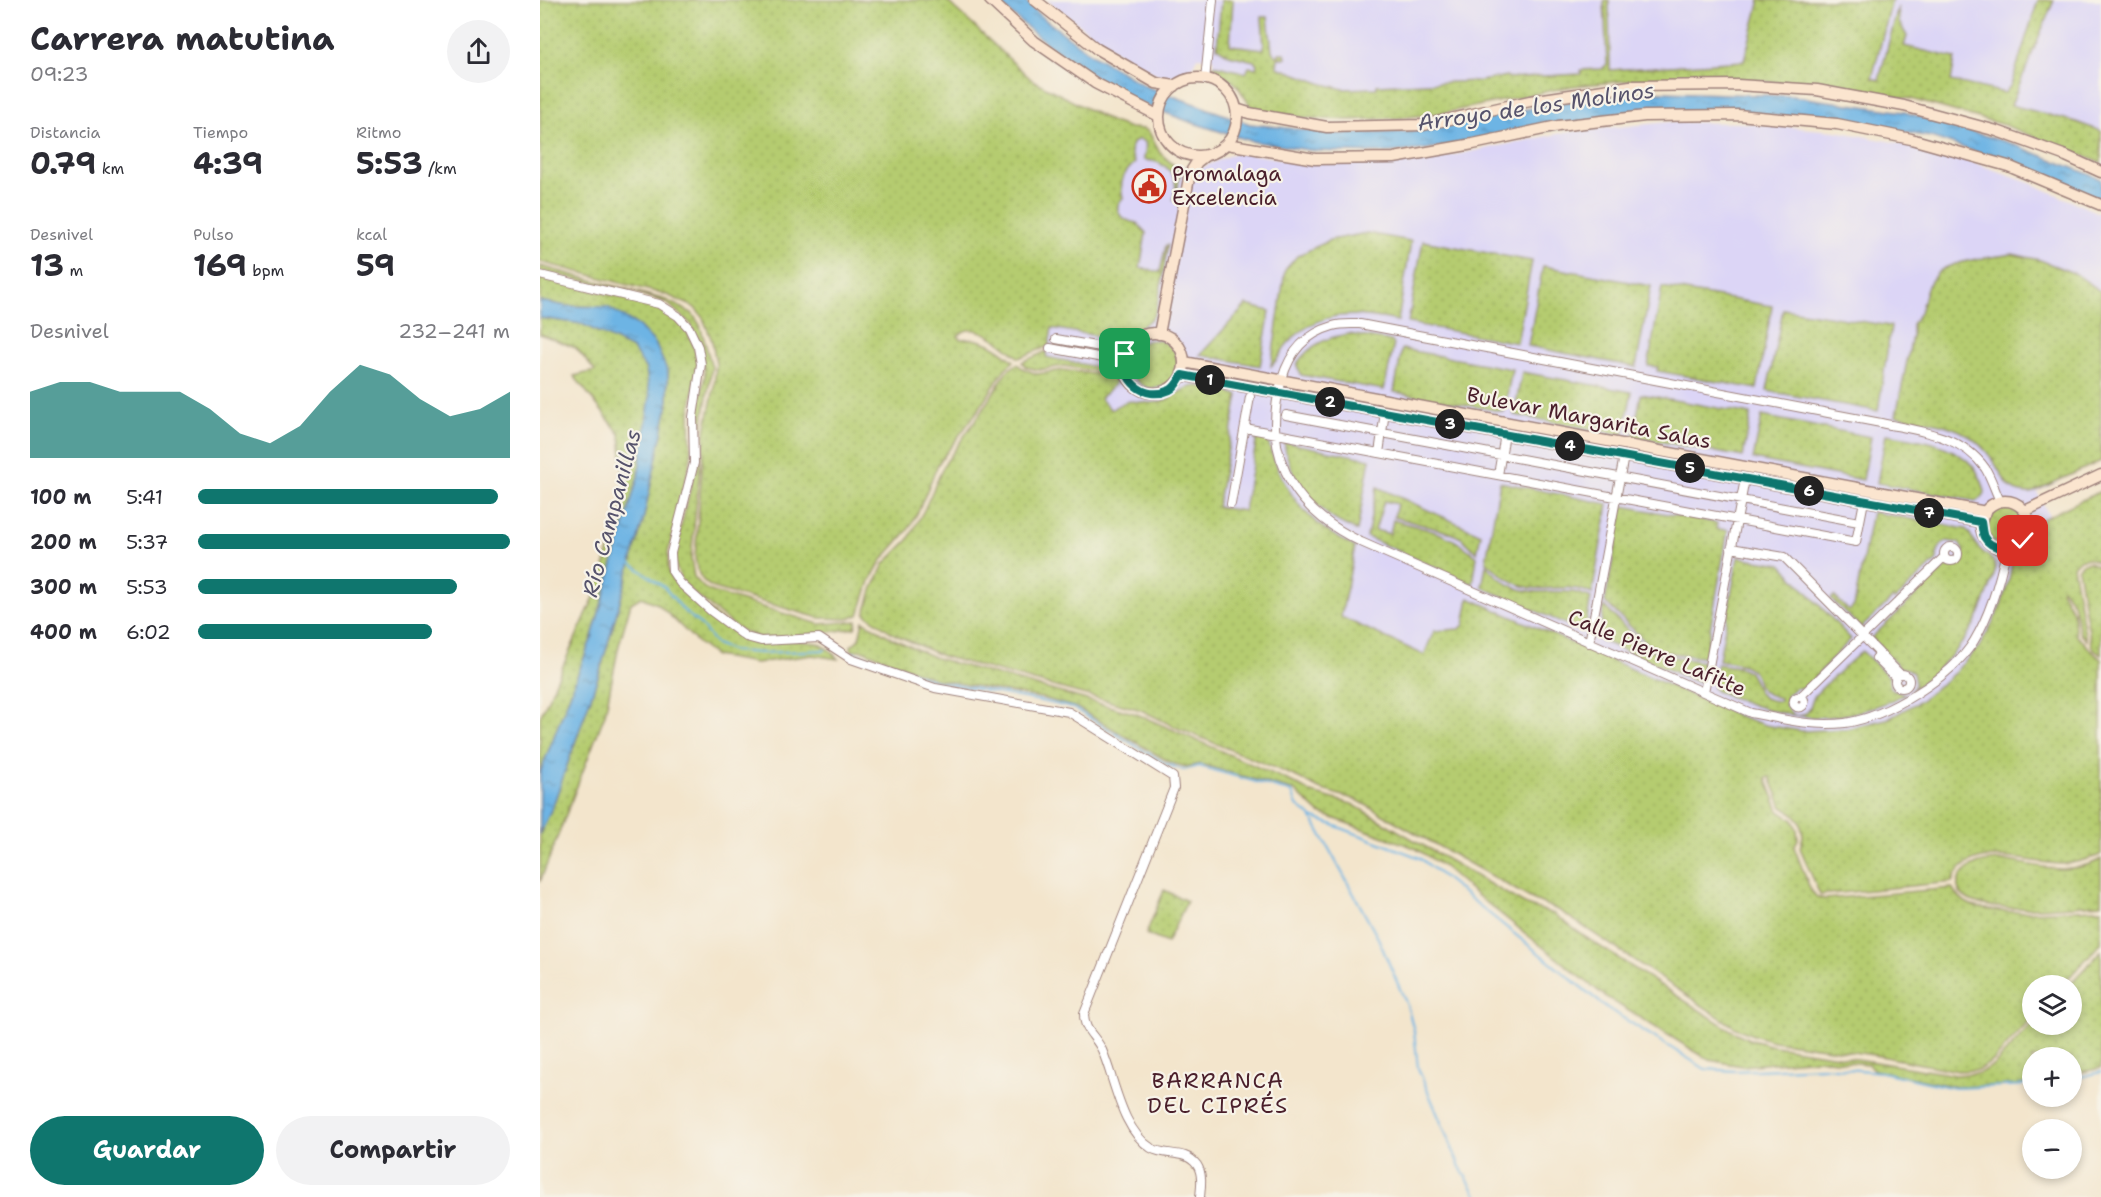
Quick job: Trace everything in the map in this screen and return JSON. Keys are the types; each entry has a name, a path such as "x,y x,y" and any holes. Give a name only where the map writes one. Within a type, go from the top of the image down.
{"street":[{"path":"990,0 1034,41 1095,83 1159,116"},
{"path":"1035,0 1096,49 1156,84 1174,86 1185,81 1205,80 1216,82 1228,93 1236,109 1237,120 1234,132 1227,144 1218,151 1206,155 1193,156 1179,152"},
{"path":"1205,80 1213,0"},
{"path":"1236,109 1327,127 1424,125 1530,100 1630,86 1737,85 1817,90 1904,106 1997,131 2066,156 2101,172"},
{"path":"1174,86 1161,105 1159,116 1165,138 1186,158 1190,173"},
{"path":"1227,144 1316,159 1394,158 1558,126 1645,116 1738,116 1837,124 1911,139 2008,166 2101,205"},
{"path":"1159,334 1190,173 1197,162 1206,155"},
{"path":"540,275 659,304 678,316 689,328 698,347 701,364 693,417 694,463 671,553 672,571 680,583 711,611 746,637 760,641 819,638 851,659 935,688 1070,712 1173,777 1174,788 1083,1014 1084,1025 1101,1048 1126,1119 1149,1147 1160,1153 1178,1153 1191,1158 1198,1167 1201,1178 1200,1197"},
{"name":"Calle Pierre Lafitte","path":"2000,501 1986,469 1974,455 1950,438 1360,324 1335,325 1315,334 1300,345 1286,364 1277,392 1274,413 1274,433 1279,454 1292,483 1317,516 1334,528 1361,542 1750,713 1804,723 1846,723 1889,709 1920,692 1946,672 1973,643 1991,606 2007,547"},
{"path":"1144,334 1159,334 1168,336 1178,344 1184,363 1182,375 1170,390 1150,394 1133,385 1128,379 1123,363 1125,354 1136,339 1144,334"},
{"path":"1056,339 1112,349 1130,347"},
{"path":"1050,348 1119,361 1125,370"},
{"name":"Bulevar Margarita Salas","path":"1184,363 1986,512"},
{"name":"Bulevar Margarita Salas","path":"1182,375 1981,522"},
{"path":"1231,504 1250,397"},
{"path":"1379,453 1384,412"},
{"path":"1286,415 1859,522"},
{"path":"1245,428 1856,542 1864,501"},
{"path":"1498,475 1505,434"},
{"path":"1589,643 1624,456"},
{"path":"2025,511 2101,475"},
{"path":"1704,692 1745,479"},
{"path":"2000,501 2016,503 2025,511 2029,526 2027,533 2017,545 2002,549 1993,546 1984,537 1981,522 1990,505 2000,501"},
{"path":"1731,550 1784,557 1898,676"},
{"path":"1802,698 1945,559"}],"shaded area":[{"path":"1047,0 2101,0 2101,144 1781,65 1346,100 1249,67 1246,73 1214,65 1214,59 1197,57 1192,70 1173,77 1159,76 1110,48"},
{"path":"1669,122 1741,123 1835,131 1903,144 1951,155 2021,179 2101,214 2101,461 2037,492 2057,531 2061,589 2009,580 2000,609 1979,647 1950,678 1920,701 1890,718 1846,729 1802,731 1765,725 1739,716 1470,598 1464,625 1459,629 1434,631 1425,655 1341,617 1355,547 1333,537 1298,506 1284,485 1267,439 1257,437 1244,512 1217,507 1238,395 1198,386 1189,387 1172,398 1162,401 1111,410 1100,398 1113,386 1110,370 1046,357 1052,328 1097,294 1132,128 1149,132 1160,153 1175,165 1199,169 1237,152 1287,160 1340,164 1398,162 1444,157 1567,132"}],"green space":[{"path":"540,0 946,0 1032,80 1112,122 1149,132 1160,153 1178,169 1180,174 1176,200 1173,199 1175,184 1170,171 1159,163 1144,160 1145,142 1139,139 1131,146 1135,163 1125,174 1122,183 1123,198 1119,203 1118,211 1123,218 1137,223 1146,233 1140,268 1160,272 1166,245 1168,245 1156,309 1152,318 1147,322 1130,333 1114,339 1052,328 1049,346 1019,358 998,341 981,332 965,331 958,336 960,339 983,341 1002,351 1014,361 1005,369 979,409 938,464 908,530 882,560 870,581 859,615 847,619 819,618 714,588 700,576 695,558 705,431 714,388 716,364 712,341 703,318 694,307 667,295 540,262"},
{"path":"1221,0 1233,0 1230,45 1264,49 1262,17 1268,17 1272,51 1279,56 1279,53 1285,53 1286,58 1278,58 1277,67 1343,89 1377,88 1377,85 1481,81 1507,76 1508,78 1581,74 1581,70 1602,69 1607,64 1604,0 1609,0 1610,70 1744,61 1760,0 1892,0 1872,78 1879,80 1898,7 1899,22 1907,36 1904,46 1955,58 1951,81 2005,93 2011,85 2038,0 2054,0 2011,105 2101,131 2101,163 2004,125 1911,99 1832,86 1710,77 1635,80 1573,86 1443,113 1399,118 1346,120 1306,118 1262,111 1251,107 1237,85 1216,70 1214,65 1246,73 1249,67 1256,68 1257,64 1254,61 1229,55 1217,47"},
{"path":"1367,233 1411,241 1398,321 1353,315 1326,319 1300,332 1288,343 1271,366 1285,270 1297,256 1330,240"},
{"path":"1423,241 1532,261 1517,343 1408,323"},
{"path":"2012,254 2040,260 2076,274 2101,292 2101,461 2031,493 2023,493 2009,486 1987,452 1964,433 1939,424 1896,416 1912,336 1912,324 1921,310 1928,286 1941,270 1951,266"},
{"path":"540,266 666,300 692,313 700,325 712,367 700,438 700,468 691,558 694,577 704,588 713,592 819,624 857,621 855,628 789,637 755,636 729,622 688,588 677,571 674,555 696,466 696,420 705,375 700,345 691,324 667,303 636,293 540,271"},
{"path":"1543,266 1651,286 1636,367 1528,346"},
{"path":"540,278 657,306 671,314 685,327 698,362 690,413 691,458 668,553 668,568 672,579 739,635 817,643 830,650 838,659 812,655 756,663 715,656 698,643 658,604 641,597 631,603 619,645 605,714 540,882 540,835 554,803 600,671 643,521 668,404 668,372 608,307 566,306 540,301"},
{"path":"1662,287 1772,306 1757,389 1657,371 1658,367 1648,366"},
{"path":"1246,305 1270,311 1260,366 1200,355"},
{"path":"1783,309 1891,326 1878,411 1767,391"},
{"path":"540,318 582,324 633,349 646,369 650,397 638,477 592,637 540,773 540,717 595,595 626,497 620,434 574,376 595,371 576,348 540,334"},
{"path":"1349,334 1391,341 1394,344 1384,390 1301,375 1297,366 1298,362 1308,350 1327,339"},
{"path":"1149,340 1159,340 1174,350 1178,364 1177,373 1168,384 1159,388 1149,388 1134,378 1130,369 1130,359 1140,344"},
{"path":"1402,349 1512,369 1504,412 1394,392"},
{"path":"1047,351 1046,357 1102,368 1094,371 1064,366 1039,370 1026,367 1022,362"},
{"path":"1017,364 1037,374 1063,370 1094,374 1110,370 1116,380 1100,398 1111,410 1126,402 1163,401 1192,386 1207,387 1238,395 1217,507 1244,511 1257,437 1267,439 1280,474 1298,504 1322,527 1355,547 1341,617 1424,655 1434,631 1459,629 1464,625 1469,598 1739,716 1765,725 1802,731 1846,729 1890,718 1920,701 1949,678 1979,647 2000,609 2012,563 2032,547 2037,539 2042,519 2101,491 2101,563 2086,558 2079,560 2073,566 2086,640 2080,634 2073,603 2062,588 2061,590 2073,612 2076,636 2101,659 2101,854 2062,864 2001,857 1985,858 1971,861 1960,869 1952,882 1820,895 1800,848 1803,836 1800,822 1782,807 1770,777 1766,778 1779,811 1793,820 1798,839 1794,847 1811,891 1817,897 1825,899 1952,888 1969,904 1996,911 2101,909 2101,943 2071,975 2022,975 2022,1029 1993,1061 1978,1070 1958,1071 1874,1055 1773,1041 1736,1028 1560,911 1532,899 1357,800 1319,789 1299,778 1175,727 1141,710 942,656 894,634 865,614 872,590 884,564 908,540 944,465 1007,371"},
{"path":"1522,372 1632,392 1623,435 1514,415"},
{"path":"1641,394 1751,414 1743,457 1633,437"},
{"path":"1762,416 1871,437 1863,480 1753,459"},
{"path":"1886,434 1930,442 1958,454 1969,462 1978,474 1985,491 1984,495 1975,501 1877,483"},
{"path":"1284,442 1370,459 1357,531 1331,517 1305,491 1289,463"},
{"path":"1500,482 1608,504 1592,594 1576,589 1524,587 1507,578 1486,561"},
{"path":"1377,487 1481,534 1477,553 1463,539 1451,533 1394,517 1397,504 1384,501 1375,530 1390,534 1393,520 1448,537 1477,557 1473,584 1367,537"},
{"path":"2005,505 2019,511 2025,525 2019,539 2005,545 1991,539 1985,525 1991,511"},
{"path":"1623,506 1717,523 1716,529 1728,530 1705,658 1658,651 1652,648 1605,602"},
{"path":"1872,512 1966,529 1976,545 1991,558 1996,567 1980,613 1965,639 1936,671 1911,691 1915,685 1913,673 1899,667 1871,638 1946,567 1958,564 1964,552 1959,543 1947,541 1944,543 1939,549 1937,560 1895,600 1893,598 1861,628 1831,599 1834,596 1849,611 1854,606"},
{"path":"1738,557 1781,564 1851,639 1805,688 1796,688 1787,695 1785,705 1795,715 1765,709 1713,688 1717,664 1739,667 1748,671 1761,695 1780,701 1780,698 1763,692 1755,675 1747,667 1719,660"},
{"path":"2089,562 2101,567 2101,655 2093,649 2091,644 2078,569 2083,563"},
{"path":"1486,565 1496,575 1516,588 1535,592 1573,592 1591,598 1585,629 1581,631 1482,587"},
{"path":"1604,606 1646,648 1659,654 1704,662 1699,681 1600,640"},
{"path":"863,621 892,638 936,658 1137,714 1312,793 1352,804 1526,905 1554,914 1585,937 1732,1031 1769,1045 1956,1075 1979,1073 1994,1065 2022,1035 2082,1035 2082,975 2078,975 2101,951 2101,1068 2082,1072 2082,1047 2022,1047 2022,1084 1957,1087 1874,1070 1868,1064 1817,1059 1742,1066 1709,1060 1606,997 1443,866 1415,848 1319,813 1295,791 1200,764 1186,767 1171,763 1077,708 1046,699 935,679 862,650 852,651 851,646 859,639"},
{"path":"1862,651 1889,677 1890,687 1893,690 1905,694 1855,713 1832,717 1799,716 1807,712 1816,694"},
{"path":"2101,859 2101,904 2046,908 2000,907 1980,904 1966,898 1958,888 1959,879 1964,872 1986,861 2062,869 2087,865"},
{"path":"1164,890 1187,901 1167,943 1146,934"}],"water":[{"path":"995,0 1024,0 1047,21 1091,54 1145,86 1250,124 1342,134 1405,132 1564,102 1660,92 1792,96 1904,112 2010,143 2101,179 2101,200 2037,172 1931,137 1823,118 1670,111 1420,150 1379,153 1315,151 1251,141 1134,101 1060,55"},
{"path":"540,301 566,306 608,307 639,326 655,343 668,372 668,405 643,521 600,671 554,803 540,835 540,773 592,637 638,477 650,397 646,369 633,349 582,324 540,318"}],"waterway":[{"path":"629,562 664,587 716,644 734,651 761,653 825,650"},
{"path":"853,653 934,681 1073,708 1166,764 1184,770 1199,766 1292,792 1297,806 1312,817 1420,858 1607,1008 1705,1069 1735,1071 1824,1067 1882,1072 1954,1088 2022,1085"},
{"path":"1312,818 1378,938 1407,1005 1414,1031 1418,1068 1460,1167 1478,1197"},
{"path":"2082,1077 2101,1072"}],"place":[{"name":"Promalaga Excelencia","path":"1149,186"}],"district":[{"name":"BARRANCA DEL CIPRÉS","path":"1218,1092"}],"route":[{"path":"1125,354 1123,363 1128,379 1139,390 1150,394 1170,390 1182,375 1981,522 1984,537 1993,546 2002,549 2023,541"}],"water label":[{"name":"Arroyo de los Molinos","path":"1536,106"},
{"name":"Río Campanillas","path":"611,513"}]}
